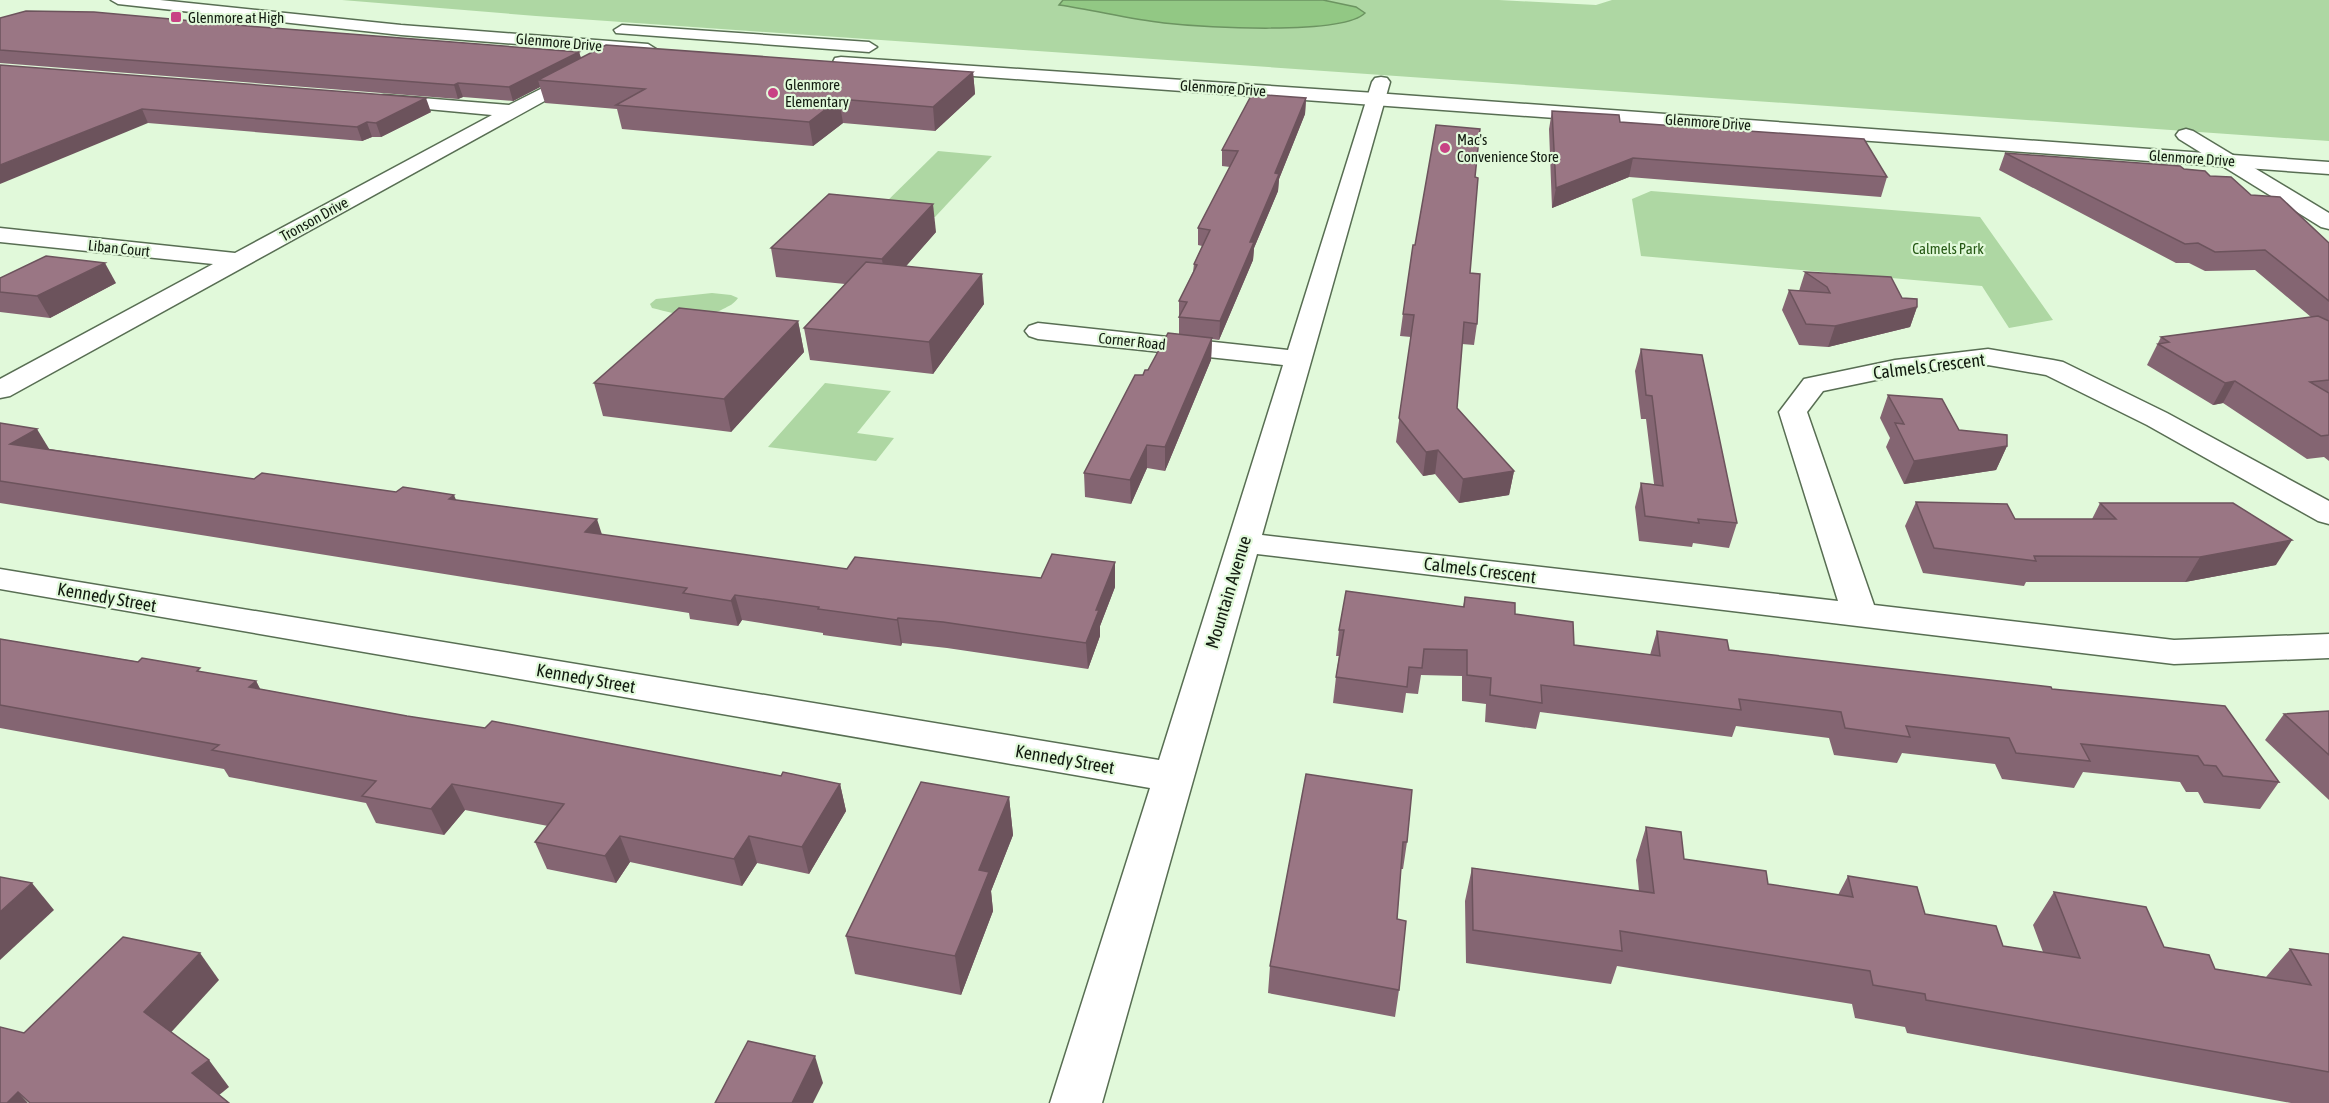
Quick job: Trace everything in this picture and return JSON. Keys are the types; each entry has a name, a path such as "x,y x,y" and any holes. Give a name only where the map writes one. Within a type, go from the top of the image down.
{"street":[{"name":"Glenmore Drive","path":"118,0 401,30 664,50"},
{"path":"263,0 402,14"},
{"name":"Glenmore Drive","path":"608,29 882,48"},
{"name":"Tronson Drive","path":"0,390 628,48"},
{"name":"Glenmore Drive","path":"819,61 1375,87 2329,168"},
{"name":"Glenmore Drive","path":"1375,87 1476,87"},
{"path":"1375,87 1458,96 1643,100"},
{"name":"Mountain Avenue","path":"1076,1103 1297,359 1375,87"},
{"path":"371,99 514,111"},
{"name":"Glenmore Drive","path":"2162,133 2222,137"},
{"path":"2186,135 2329,222"},
{"path":"2226,160 2237,154 2261,152 2329,154"},
{"name":"Liban Court","path":"0,235 238,261"},
{"name":"Corner Road","path":"1038,331 1297,359"},
{"name":"Calmels Crescent","path":"1860,616 1793,412 1814,385 1895,368 1988,357 2054,368 2157,419 2329,514"},
{"name":"Calmels Crescent","path":"1242,542 2174,652 2329,646"},
{"name":"Kennedy Street","path":"0,579 1173,777"}],"green space":[{"path":"342,0 1499,0 1596,5 1612,0 2329,0 2329,141 536,16"},
{"path":"938,151 992,156 935,217 876,212"},
{"name":"Calmels Park","path":"1651,191 1980,217 2053,320 2009,328 1982,286 1641,256 1632,199"},
{"path":"712,293 738,298 731,305 715,313 697,316 652,308 650,304 656,299"},
{"path":"825,383 891,391 857,433 894,438 876,461 768,447"}],"shaded area":[{"path":"1063,0 1323,0 1356,7 1365,13 1351,20 1329,25 1237,28 1182,25 1138,19 1059,5"}],"building":[{"path":"26,11 94,12 579,52 509,87 458,83 454,85 0,50 0,18"},
{"path":"606,45 973,72 933,107 839,99 809,122 616,105 645,89 538,80"},
{"path":"0,65 426,98 376,123 367,122 357,127 142,109 0,165"},
{"path":"1252,94 1306,98 1275,173 1279,174 1250,242 1254,242 1220,321 1179,317 1187,302 1179,301 1197,265 1194,264 1210,230 1198,228 1238,151 1222,150"},
{"path":"1552,111 1619,115 1620,122 1864,139 1887,177 1633,158 1556,188"},
{"path":"1436,125 1480,129 1470,273 1480,274 1477,324 1464,322 1457,408 1514,471 1463,479 1438,450 1426,452 1399,418 1414,315 1403,314 1413,245 1415,245"},
{"path":"2005,153 2180,166 2184,169 2205,171 2210,176 2231,177 2251,195 2280,197 2329,243 2329,301 2265,250 2215,252 2198,243 2185,244"},
{"path":"829,194 933,204 882,259 771,248"},
{"path":"46,256 105,263 37,296 0,292 0,278"},
{"path":"866,262 982,274 929,342 804,328"},
{"path":"1805,272 1891,277 1902,298 1917,299 1917,307 1835,326 1806,324 1789,290 1830,293 1827,287"},
{"path":"679,308 798,321 724,399 594,383"},
{"path":"2318,316 2329,321 2329,380 2310,382 2329,393 2329,435 2321,436 2235,381 2225,383 2158,344 2169,342 2161,337"},
{"path":"1168,333 1212,338 1165,447 1147,445 1130,480 1084,473 1135,375 1143,375 1145,370 1148,370"},
{"path":"1641,349 1702,355 1737,523 1698,519 1699,523 1645,516 1641,483 1663,486 1652,396 1646,395"},
{"path":"1888,395 1942,399 1959,430 2007,435 2007,446 1914,461 1895,423 1904,424"},
{"path":"0,423 37,429 10,444 254,479 262,473 396,492 403,487 454,495 449,499 597,519 585,532 847,569 855,557 1041,578 1052,554 1115,562 1086,643 943,622 898,618 897,620 735,595 731,601 683,593 687,588 0,481"},
{"path":"1916,502 2007,504 2015,519 2116,519 2100,503 2233,503 2292,540 2200,557 2034,556 2036,561 1934,548"},
{"path":"1346,591 1464,607 1465,597 1515,603 1515,614 1573,622 1574,645 1660,656 1657,631 1727,640 1729,650 2051,687 2052,689 2225,706 2279,782 2223,776 2216,766 2204,765 2198,756 2081,744 2090,761 2016,753 2009,738 1906,726 1910,737 1845,728 1841,712 1739,699 1741,710 1541,685 1542,703 1490,695 1491,678 1467,675 1467,650 1424,649 1422,668 1409,667 1407,687 1336,677 1344,630 1339,630"},
{"path":"0,639 138,662 142,658 200,668 197,671 256,681 249,687 407,716 485,728 492,721 781,776 783,772 840,784 802,847 749,836 734,859 620,836 605,856 535,842 564,804 452,784 431,809 362,796 376,781 212,750 219,745 0,705"},
{"path":"2329,711 2329,755 2284,714"},
{"path":"1306,774 1412,790 1407,842 1403,842 1397,919 1406,921 1399,990 1270,966"},
{"path":"921,782 1009,797 979,870 989,872 955,956 846,936"},
{"path":"1646,827 1681,832 1684,859 1766,871 1768,884 1853,897 1848,876 1917,887 1925,914 1996,926 2003,946 2080,958 2054,892 2146,907 2164,947 2209,955 2215,969 2311,985 2290,949 2329,954 2329,1072 1926,1000 1925,994 1873,985 1870,971 1620,931 1622,951 1473,930 1472,868 1654,893"},
{"path":"0,877 32,883 0,912"},
{"path":"123,937 200,953 144,1012 209,1060 192,1073 229,1103 30,1103 18,1092 7,1103 0,1103 0,1027 24,1033"},
{"path":"748,1041 815,1056 792,1103 715,1103"}],"place":[{"name":"Glenmore at High","path":"176,17"},
{"name":"Glenmore Elementary","path":"773,93"},
{"name":"Mac's Convenience Store","path":"1445,148"}]}
